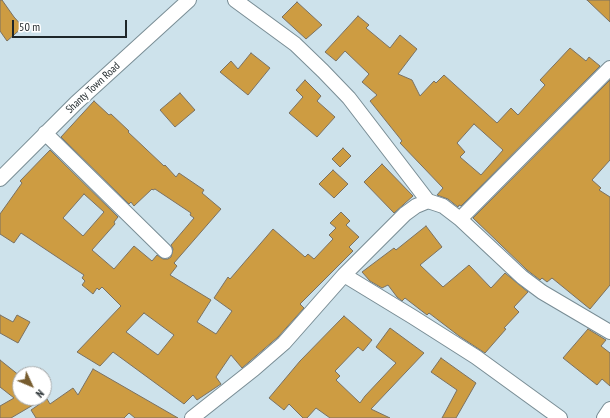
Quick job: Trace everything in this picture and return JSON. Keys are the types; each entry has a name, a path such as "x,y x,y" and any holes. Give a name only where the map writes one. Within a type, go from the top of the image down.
{"street":[{"name":"Shanty Town Road","path":"0,179 76,103 189,0"},
{"path":"235,0 295,44 328,76 349,98 428,201 443,206 460,219 530,283 542,292 610,332"},
{"path":"460,219 610,68"},
{"path":"45,133 165,252"},
{"path":"192,418 284,343 344,275 405,214 416,206 428,201"},
{"path":"344,275 476,357 560,418"},
{"path":"604,418 610,409"}],"building":[{"path":"0,0 2,0 23,27 7,41 0,31"},
{"path":"587,0 610,0 610,22"},
{"path":"297,2 322,25 306,39 282,17"},
{"path":"358,16 369,25 366,28 390,48 400,35 417,49 398,74 412,80 420,96 434,81 436,83 444,75 497,123 511,108 518,115 545,85 540,80 570,48 586,61 589,57 600,66 461,206 459,205 458,207 448,199 437,195 443,188 400,143 402,141 370,101 377,95 362,82 369,74 345,51 336,61 325,52","holes":["474,124 503,150 481,175 460,157 465,152 457,143"]},
{"path":"251,53 270,68 248,95 220,72 231,61 238,69"},
{"path":"305,80 321,96 317,101 335,117 317,137 289,113 303,97 296,90"},
{"path":"610,80 610,160 592,180 601,188 599,190 610,197 610,285 590,309 552,278 547,282 542,278 540,280 527,270 473,218"},
{"path":"180,93 195,110 175,127 160,110"},
{"path":"94,101 109,115 111,114 176,177 179,173 204,190 202,193 221,209 174,263 177,266 170,275 211,300 197,322 216,334 232,311 214,298 228,277 230,279 273,229 305,257 308,254 314,259 333,239 329,235 336,228 330,223 341,212 350,221 346,225 359,237 349,247 353,251 300,304 304,308 278,337 242,368 231,355 216,377 221,384 197,400 193,395 184,404 113,352 100,366 77,352 121,306 102,287 99,290 97,288 93,294 82,285 85,281 82,278 84,275 21,233 14,243 0,234 0,214 22,183 20,181 50,150 118,217 114,222 115,224 92,250 114,269 134,246 152,261 157,255 163,259 168,259 171,257 173,249 171,245 194,218 190,215 191,213 155,189 152,189 134,206 131,202 129,204 61,137","holes":["84,194 104,212 83,236 63,218","144,313 174,335 158,355 126,332"]},
{"path":"343,148 351,156 340,167 332,159"},
{"path":"382,164 413,196 394,213 364,182"},
{"path":"333,170 348,184 334,198 319,184"},
{"path":"426,226 442,247 420,265 443,287 469,265 491,288 505,273 528,292 514,307 519,312 504,328 506,329 485,353 459,336 429,313 427,315 405,298 402,301 388,285 382,288 370,281 362,272 394,248 396,250"},
{"path":"0,315 13,322 17,315 30,322 18,343 0,333"},
{"path":"344,316 372,340 363,351 358,347 335,371 340,376 336,380 360,403 396,363 376,347 390,328 424,353 371,409 390,418 330,418 316,408 307,418 303,418 289,404 284,410 269,398 300,361"},
{"path":"588,329 606,340 601,346 610,353 610,386 602,379 597,385 563,358"},
{"path":"441,358 476,383 456,418 442,418 457,390 431,372"},
{"path":"0,360 12,370 12,396 0,387"},
{"path":"93,369 178,418 135,418 129,413 124,418 36,418 31,410 37,406 52,406 52,403 73,388 78,395"},
{"path":"12,399 12,406 31,406 11,418 0,418 0,406"}]}
